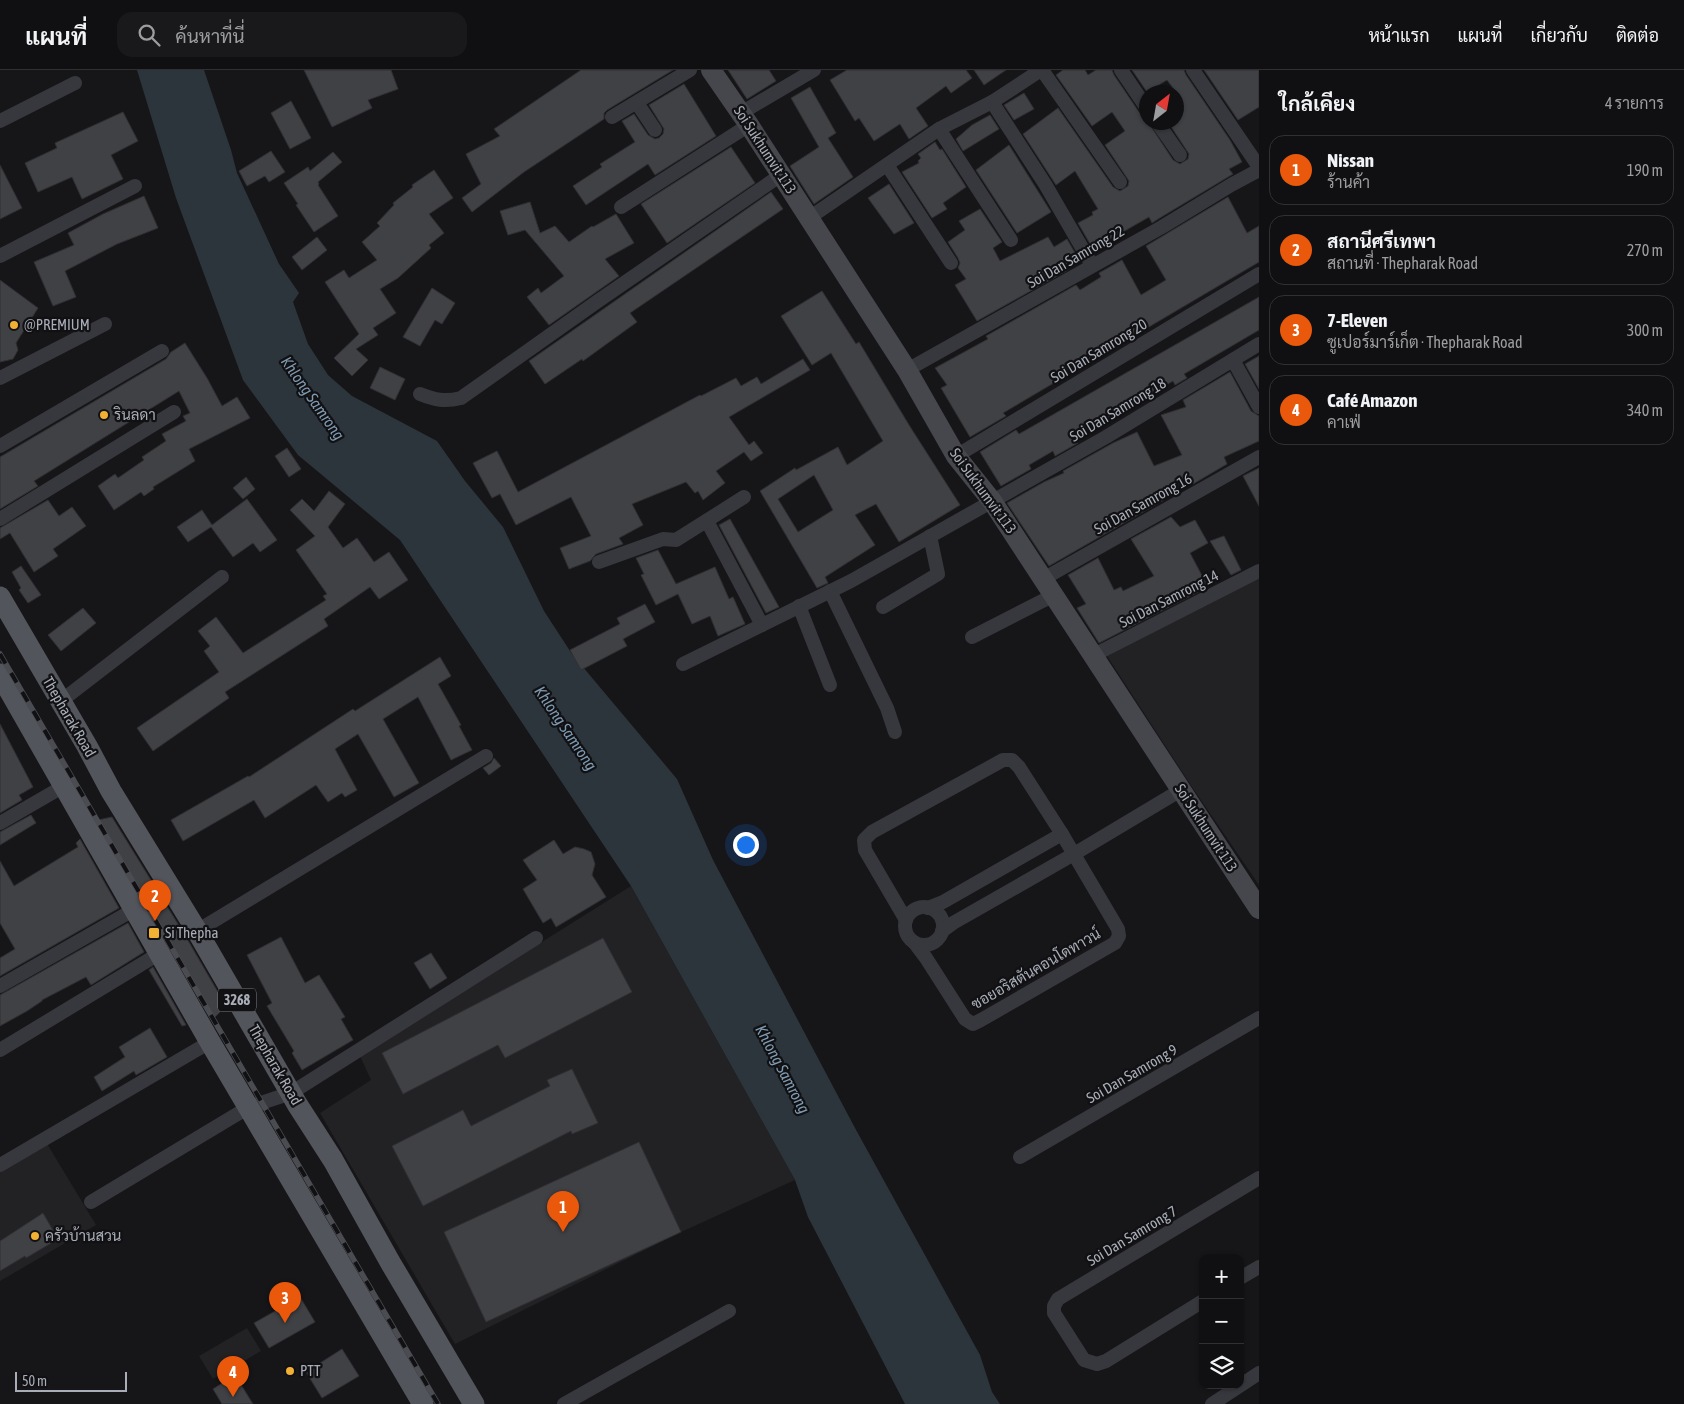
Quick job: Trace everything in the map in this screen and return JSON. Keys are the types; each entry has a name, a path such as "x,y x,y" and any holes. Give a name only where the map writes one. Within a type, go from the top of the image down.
{"main road":[{"name":"Soi Sukhumvit 113","path":"711,70 745,119 907,370 956,456 992,501 1259,909"},
{"name":"Thepharak Road","path":"0,597 110,791 197,931 291,1093 333,1160 390,1262 474,1404"},
{"name":"3268","path":"0,674 210,1042 423,1404"}],"street":[{"path":"612,117 690,70"},
{"path":"621,207 814,70"},
{"path":"809,218 939,129 992,102 1042,70 1120,182"},
{"path":"1121,70 1139,97"},
{"path":"1193,70 1259,169"},
{"path":"0,121 75,83"},
{"path":"992,102 1045,184 1092,265"},
{"path":"637,103 655,130"},
{"path":"939,129 1011,240"},
{"path":"1163,130 1180,155"},
{"path":"887,165 951,263"},
{"name":"Soi Dan Samrong 22","path":"907,370 1259,169"},
{"path":"420,394 434,400 449,401 461,398 781,175"},
{"path":"0,256 135,186"},
{"name":"Soi Dan Samrong 20","path":"956,456 1259,274"},
{"path":"0,378 105,324"},
{"name":"Soi Dan Samrong 18","path":"683,664 830,591 930,536 1106,437 1259,344"},
{"path":"0,446 162,351"},
{"path":"1233,360 1259,407"},
{"path":"0,519 174,412"},
{"name":"Soi Dan Samrong 16","path":"972,637 1048,587 1259,457"},
{"path":"599,562 663,539 676,540 744,497"},
{"path":"707,520 762,625"},
{"path":"883,607 938,574 930,536"},
{"name":"Soi Dan Samrong 14","path":"1094,655 1259,571"},
{"path":"61,702 222,577"},
{"path":"830,591 887,708 895,732"},
{"path":"800,606 830,685"},
{"path":"197,931 486,756"},
{"name":"ซอยอริสตันคอนโดทาวน์","path":"1003,760 1012,760 1019,767 1062,834 1118,929 1119,936 1115,943 973,1024 965,1020 926,958 906,933 906,920 865,850 864,840 872,832 1003,760"},
{"path":"0,823 64,786"},
{"path":"942,931 1181,790"},
{"path":"928,908 943,902 1062,834"},
{"path":"906,920 913,911 924,907 936,911 940,916 942,931 938,940 932,944 920,945 914,942"},
{"path":"0,986 135,909"},
{"path":"91,1202 249,1108 291,1093 536,938"},
{"path":"0,1050 160,953"},
{"name":"Soi Dan Samrong 9","path":"1020,1157 1259,1018"},
{"path":"0,1165 210,1042"},
{"name":"Soi Dan Samrong 7","path":"1199,1303 1106,1361 1098,1364 1084,1360 1054,1313 1054,1306 1058,1299 1259,1178"},
{"path":"1244,1276 1259,1267"},
{"path":"564,1404 729,1311"},
{"path":"1212,1404 1259,1373"}],"shaded area":[{"path":"1259,578 1259,885 1192,787 1107,656"},
{"path":"631,886 795,1180 681,1232 455,1344 320,1113 371,1080 360,1056"},
{"name":"ครัวบ้านสวน","path":"46,1142 96,1225 0,1281 0,1170"},
{"path":"247,1328 261,1351 213,1379 199,1356"}],"water":[{"name":"Khlong Samrong","path":"137,70 204,70 237,173 279,264 299,293 293,302 308,344 328,375 352,396 437,441 465,481 503,527 544,611 572,654 677,779 713,860 855,1128 980,1355 992,1392 1000,1404 905,1404 808,1217 795,1180 631,886 400,540 298,455 243,380 176,198"}],"building":[{"path":"304,70 391,70 398,89 368,100 372,108 332,127"},
{"path":"581,70 673,70 607,110 604,113 604,119 524,172 472,212 462,198 481,184 466,154 500,136 494,129"},
{"path":"728,70 769,70 776,81 747,99"},
{"path":"847,70 966,70 972,78 951,93 946,86 916,108 928,126 909,139 900,124 874,141 859,118 855,121 830,80"},
{"path":"974,70 1006,70 984,85"},
{"path":"1063,70 1085,70 1088,75 1096,70 1112,70 1139,112 1139,130 1153,130 1173,160 1180,164 1188,159 1189,154 1173,130 1184,130 1184,85 1171,85 1167,80 1159,85 1142,85 1132,70 1184,70 1230,140 1242,162 1229,169 1233,174 1152,223 1149,217 1093,249 1078,223 1093,215 1092,212 1098,209 1075,171 1056,185 1023,134 1058,108 1113,187 1120,191 1128,186 1129,181 1105,145 1125,131 1112,112 1092,126 1056,75"},
{"path":"1204,70 1259,70 1259,107 1238,120"},
{"path":"684,84 716,136 655,175 648,164 586,205 573,186 602,167 600,164 635,142 622,121 634,114 648,135 655,139 659,138 663,134 664,129 649,105"},
{"path":"810,87 836,133 828,138 853,177 814,204 790,166 819,147 791,98"},
{"path":"1024,93 1034,109 1014,120 1004,105"},
{"path":"291,101 311,138 290,149 271,113"},
{"path":"123,112 138,141 111,155 123,179 82,199 72,177 38,192 25,163 57,148 55,143"},
{"path":"990,115 999,129 963,151 956,139 972,125"},
{"path":"935,142 940,150 942,149 966,187 943,203 947,209 932,218 902,172 919,163 918,161 921,158 918,154"},
{"path":"1009,145 1051,212 1017,233 976,170"},
{"path":"731,147 755,183 667,243 641,204"},
{"path":"271,151 285,172 269,182 265,176 247,186 239,171"},
{"path":"333,152 342,162 318,182 318,185 338,216 314,232 284,183 308,167 310,171"},
{"path":"0,165 22,208 0,219"},
{"path":"434,170 453,198 429,214 444,233 429,245 431,248 398,278 380,289 396,313 373,328 378,335 356,349 368,360 352,376 334,358 359,334 325,282 344,270 349,278 377,260 362,242 380,226 377,223 394,205 393,203 413,187 412,185"},
{"path":"889,184 914,223 894,234 868,198"},
{"path":"771,192 783,209 630,313 637,322 583,361 582,359 545,384 529,361"},
{"path":"144,196 158,228 117,244 65,271 76,297 53,306 34,262 74,245 68,233 103,214"},
{"path":"1228,197 1247,233 1259,226 1259,262 1003,413 1006,416 970,437 941,388 947,385 935,368 988,339 986,336 1076,285 1080,290 1101,277 1099,273 1122,260 1141,295 1166,280 1146,246"},
{"path":"530,202 540,233 555,226 569,242 592,226 616,214 634,243 605,259 619,276 549,325 527,297 538,288 541,293 564,276 525,230 508,235 500,211"},
{"path":"980,209 1002,242 993,248 1000,261 1048,237 1054,247 1067,239 1078,258 1066,265 1068,270 977,321 955,285 966,279 958,268 960,263 948,242 965,230 959,221"},
{"path":"317,237 327,250 302,270 292,257"},
{"name":"@PREMIUM","path":"0,280 38,308 16,343 18,350 13,359 0,362"},
{"path":"432,288 455,303 442,324 435,320 420,346 403,337"},
{"path":"822,291 856,344 859,342 960,505 899,542 876,504 855,515 875,545 825,577 828,583 817,588 760,491 795,468 796,470 838,447 847,465 883,441 831,353 812,365 781,316","holes":["814,475 833,510 798,532 778,499"]},
{"path":"1259,297 1259,330 1184,374 1187,378 1175,385 1173,381 1075,438 1078,443 1055,456 1053,451 1029,465 1031,469 1001,486 980,452 1016,430 1019,434"},
{"path":"185,343 222,406 237,397 250,418 189,449 195,461 153,487 154,489 144,496 141,492 114,510 98,486 115,474 118,478 144,460 142,457 166,441 162,434 186,421 183,416 190,413 179,391 34,481 38,486 0,509 0,457 166,359 171,352"},
{"path":"1259,356 1259,389 1245,364"},
{"path":"803,359 810,370 729,417 749,445 754,441 763,453 751,461 744,452 716,471 725,483 703,500 698,491 695,493 686,482 632,504 643,525 619,538 623,544 596,554 590,561 569,569 560,548 591,536 571,497 516,525 500,494 492,498 473,463 497,451 518,492 700,395 736,378 741,386 757,377 761,384"},
{"path":"380,367 405,379 395,400 370,388"},
{"path":"1230,372 1251,411 1259,416 1259,441 1224,457 1227,464 1193,484 1187,476 1161,494 1164,500 1049,566 1007,503 1064,473 1063,471 1113,443 1137,432 1154,466 1182,455 1161,415 1186,407 1183,400"},
{"path":"287,448 301,469 289,477 275,456"},
{"path":"1259,468 1259,506 1243,476"},
{"path":"246,477 255,489 243,499 233,488"},
{"path":"329,491 345,504 328,527 343,548 357,538 374,562 389,552 408,580 379,599 370,587 324,619 328,626 225,692 229,698 153,751 137,728 219,672 204,651 210,646 198,631 216,617 243,653 326,600 323,596 327,594 296,550 315,536 290,510 302,499 314,511"},
{"path":"247,499 277,540 260,552 253,543 233,557 211,527 188,542 177,527 202,510 212,525"},
{"path":"48,500 59,516 72,507 86,526 53,549 58,556 34,572 10,533 0,539 0,528"},
{"path":"1171,517 1180,527 1195,520 1208,543 1190,553 1208,587 1099,643 1077,608 1086,604 1068,575 1098,558 1114,590 1121,587 1123,591 1154,576 1131,539"},
{"path":"730,519 779,607 766,613 719,525"},
{"path":"1224,536 1241,570 1231,575 1210,541"},
{"path":"658,550 676,584 715,567 729,599 733,597 745,624 718,636 710,616 692,624 678,594 656,605 641,575 644,574 636,558"},
{"path":"21,566 41,595 28,603 19,590 21,588 12,572"},
{"path":"645,604 655,622 623,639 627,646 581,670 570,650 620,624 617,618"},
{"path":"83,608 96,623 61,651 48,635"},
{"path":"440,657 451,676 438,684 461,725 459,726 472,750 451,760 418,697 383,719 419,783 394,797 358,734 335,749 357,790 345,797 342,793 328,802 316,785 265,818 254,800 183,841 171,820 249,777 353,709 355,711"},
{"path":"0,724 33,787 19,795 22,800 0,813"},
{"path":"494,758 501,766 489,775 483,768 491,763"},
{"path":"31,815 36,823 0,845 0,832"},
{"path":"112,817 226,1006 213,1019 98,820"},
{"path":"80,839 119,908 0,976 0,958 15,949 0,923 0,861 14,886 78,847 76,843"},
{"path":"554,840 563,854 575,847 591,852 595,864 592,875 606,897 556,927 551,918 543,923 523,889 537,880 523,860"},
{"path":"128,923 144,952 91,985 86,977 42,1000 0,1026 0,995"},
{"path":"281,937 305,983 319,975 345,1017 341,1019 353,1040 302,1070 292,1053 294,1051 267,1006 272,1003 247,955"},
{"path":"603,938 632,992 505,1058 498,1045 403,1094 382,1053"},
{"path":"431,953 447,978 430,989 414,963"},
{"path":"153,967 186,1025 182,1026 149,970"},
{"path":"150,1028 167,1057 136,1075 134,1071 102,1091 94,1077 125,1057 119,1047"},
{"path":"572,1069 598,1123 572,1134 571,1131 423,1206 392,1146 463,1110 471,1126 550,1086 547,1080"},
{"path":"639,1142 681,1232 486,1322 444,1232"},
{"name":"ครัวบ้านสวน","path":"43,1213 58,1239 0,1271 0,1241"},
{"path":"300,1297 315,1322 269,1348 254,1323"},
{"path":"342,1349 359,1376 322,1398 306,1372"},
{"path":"235,1375 253,1404 222,1404 213,1389"}],"railway":[{"path":"0,654 438,1404"}],"place":[{"name":"@PREMIUM","path":"14,325"},
{"name":"รินลดา","path":"104,415"},
{"name":"สถานีศรีเทพา","path":"155,921"},
{"name":"Si Thepha","path":"154,933"},
{"name":"Nissan","path":"563,1232"},
{"name":"ครัวบ้านสวน","path":"35,1236"},
{"name":"7-Eleven","path":"285,1323"},
{"name":"PTT","path":"290,1371"},
{"name":"Café Amazon","path":"233,1397"}]}
